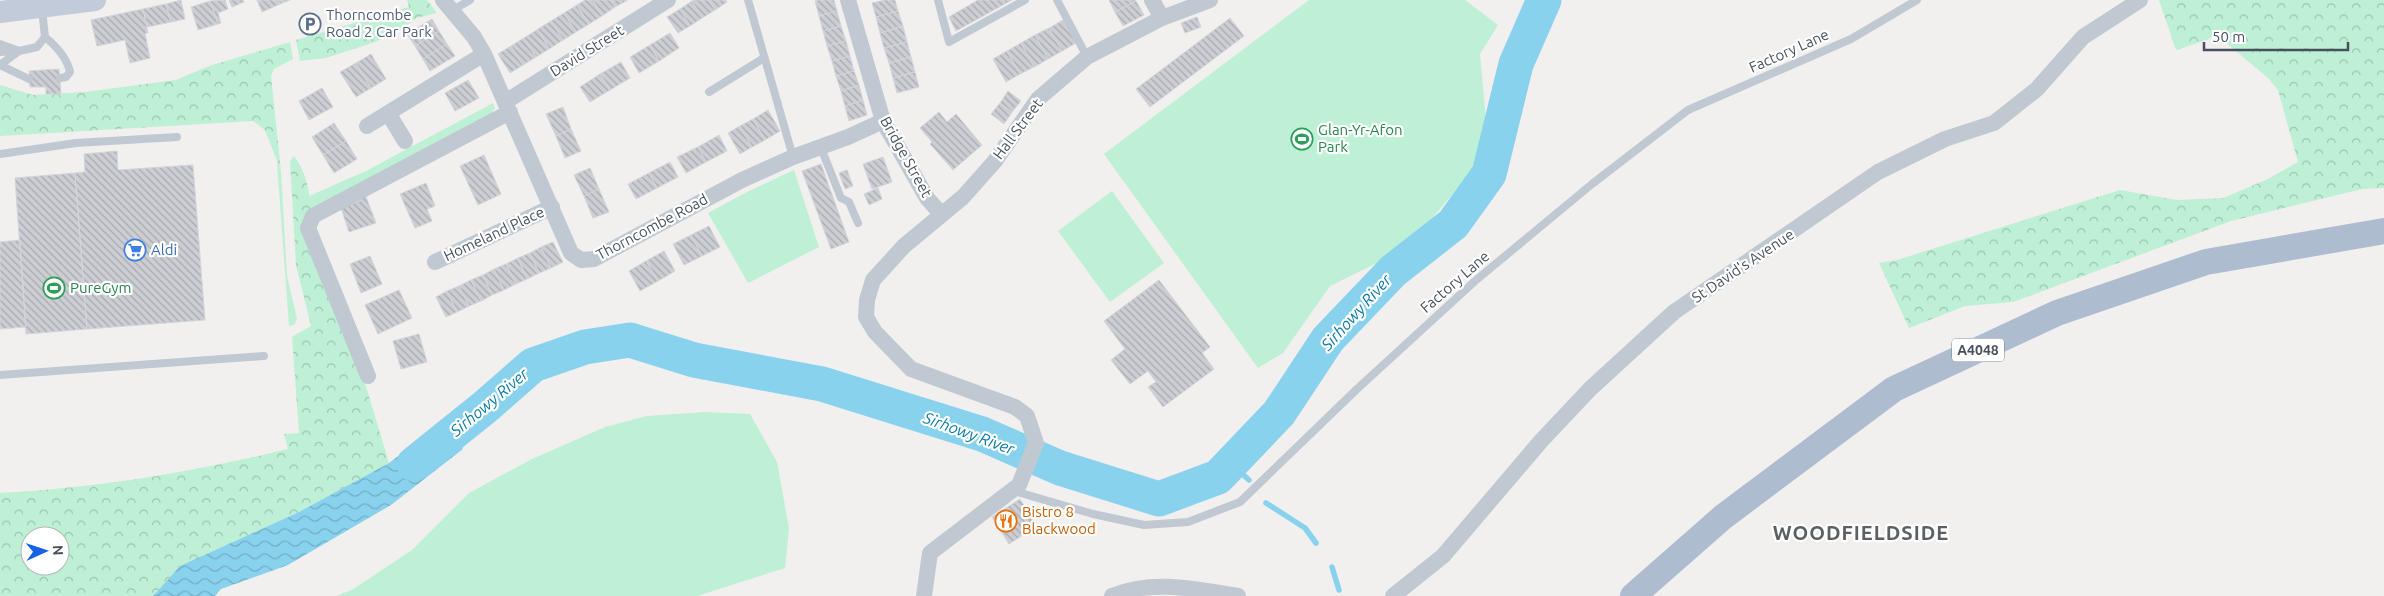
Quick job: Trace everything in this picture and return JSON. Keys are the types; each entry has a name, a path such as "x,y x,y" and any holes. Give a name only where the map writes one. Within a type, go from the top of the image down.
{"main road":[{"path":"0,12 95,0"},
{"name":"A4048","path":"1633,596 1723,517 1894,389 2058,313 2206,262 2384,231"}],"street":[{"name":"Thorncombe Road","path":"443,0 474,37 484,54 571,252 581,260 594,259 742,180 793,157 821,148 884,121"},
{"name":"David Street","path":"368,376 308,228 313,216 507,107 668,0"},
{"name":"Bridge Street","path":"848,0 884,121 927,198 941,214 904,246 874,280 866,300 866,317 875,332 911,369 1015,407 1027,416 1036,443 1015,487"},
{"path":"1152,0 1162,18"},
{"name":"Hall Street","path":"941,214 963,197 995,161 1038,99 1087,57 1162,18 1210,0"},
{"name":"St David's Avenue","path":"1392,596 1442,556 1578,402 1674,312 1878,172 1945,139 1994,123 2037,89 2083,37 2140,0"},
{"path":"367,126 484,54"},
{"path":"388,113 406,142"},
{"name":"Homeland Place","path":"435,262 552,207"},
{"path":"924,596 930,553 1015,487"},
{"path":"1112,596 1150,586 1179,587 1238,596"}],"lane":[{"path":"453,13 458,7 470,0"},
{"path":"748,0 793,157"},
{"path":"938,0 949,42 1025,0"},
{"path":"1057,0 1087,57"},
{"name":"Factory Lane","path":"1015,487 1093,514 1144,525 1188,522 1240,502 1357,389 1475,281 1592,184 1688,110 1851,39 1917,0"},
{"path":"42,7 45,37 58,47 63,59 68,64 70,72 66,77 60,78"},
{"path":"0,52 19,51 36,47 45,37"},
{"path":"0,44 19,51"},
{"path":"19,51 0,64 29,79"},
{"path":"709,92 764,58"},
{"path":"0,154 76,143 177,137"},
{"path":"821,148 841,198 850,202 858,224"},
{"path":"0,375 264,356"}],"green space":[{"path":"407,0 427,0 437,13 416,18 402,29 375,42 326,58 300,61 296,40 409,7"},
{"path":"1309,0 1465,0 1498,25 1480,54 1489,152 1427,224 1391,256 1330,286 1283,353 1258,368 1104,154"},
{"path":"2159,0 2384,0 2384,188 2362,189 2231,221 2013,302 1965,306 1909,328 1879,263 1897,260 2120,190 2177,200 2223,198 2268,179 2298,162 2278,90 2268,78 2218,36 2176,50"},
{"path":"290,42 293,59 274,69 271,76 281,171 265,130 253,121 0,136 0,85 33,95 85,92 176,80 209,66"},
{"path":"493,103 495,108 492,113 310,213 309,196 366,171"},
{"path":"294,156 304,175 309,191 310,213 303,232 365,383 389,463 299,512 180,566 153,596 0,596 0,493 36,491 145,478 217,465 288,449 284,434 299,433 292,337 311,326 296,265 290,161"},
{"path":"277,163 281,171 287,276 297,319 294,325 289,326"},
{"path":"794,170 819,247 748,283 708,213"},
{"path":"1112,191 1164,263 1110,302 1058,231"},
{"path":"705,412 750,414 777,462 789,528 785,568 697,596 336,596 352,590 412,550 469,493 532,459 605,427 647,416"}],"water":[{"path":"440,424 463,449 391,505 288,565 221,589 215,596 153,596 180,566 299,512 389,463"}],"building":[{"path":"181,0 185,19 171,22 166,4"},
{"path":"225,0 228,9 218,13 221,23 218,24 210,1"},
{"path":"229,0 243,0 244,2 232,7"},
{"path":"257,0 278,0 280,4 262,12"},
{"path":"278,0 290,0 280,4"},
{"path":"585,0 593,0 602,16 589,24 577,5"},
{"path":"593,0 611,0 615,7 602,16"},
{"path":"611,0 628,0 615,7"},
{"path":"709,0 715,10 702,18 692,1"},
{"path":"709,0 726,0 727,2 715,10"},
{"path":"834,0 837,11 819,16 815,1"},
{"path":"895,0 898,11 876,17 872,3"},
{"path":"978,0 1012,0 956,31 949,17"},
{"path":"1109,0 1135,0 1136,1 1115,12"},
{"path":"210,1 218,24 198,30 191,7"},
{"path":"692,1 702,18 690,26 680,9"},
{"path":"1136,1 1144,15 1123,26 1115,12"},
{"path":"166,4 171,22 147,27 143,9"},
{"path":"577,5 589,24 576,32 564,13"},
{"path":"143,9 148,33 145,33 150,58 130,63 125,40 97,46 91,20"},
{"path":"680,9 690,26 678,33 667,17"},
{"path":"837,11 841,26 823,31 819,16"},
{"path":"898,11 903,26 880,33 876,17"},
{"path":"564,13 576,32 563,40 551,21"},
{"path":"1197,17 1201,27 1185,33 1181,23"},
{"path":"1230,18 1244,36 1150,107 1136,89"},
{"path":"432,19 439,31 415,46 407,34"},
{"path":"1063,20 1076,43 1062,51 1049,28"},
{"path":"551,21 563,40 549,49 538,29"},
{"path":"841,26 846,41 827,46 823,31"},
{"path":"903,26 907,42 884,48 880,33"},
{"path":"1049,28 1062,51 1048,59 1035,35"},
{"path":"538,29 549,49 536,57 524,38"},
{"path":"439,31 447,44 423,59 415,46"},
{"path":"670,33 679,48 659,61 650,45"},
{"path":"1035,35 1048,59 1034,67 1021,43"},
{"path":"524,38 536,57 523,65 511,46"},
{"path":"846,41 850,56 832,61 827,46"},
{"path":"907,42 911,57 889,63 884,48"},
{"path":"1021,43 1034,67 1020,74 1007,51"},
{"path":"447,44 455,56 430,71 423,59"},
{"path":"650,45 659,61 639,73 630,57"},
{"path":"511,46 523,65 510,73 498,54"},
{"path":"1007,51 1020,74 1006,82 993,59"},
{"path":"371,54 386,79 371,88 356,63"},
{"path":"850,56 854,71 836,76 832,61"},
{"path":"911,57 915,72 893,78 889,63"},
{"path":"621,62 630,78 610,90 600,74"},
{"path":"356,63 371,88 356,97 340,72"},
{"path":"59,69 61,94 46,94 46,87 30,87 29,71"},
{"path":"854,71 859,85 841,91 836,76"},
{"path":"915,72 919,87 897,93 893,78"},
{"path":"600,74 610,90 590,102 580,87"},
{"path":"468,80 479,98 455,111 445,93"},
{"path":"859,85 863,100 845,106 841,91"},
{"path":"322,88 333,107 309,120 299,101"},
{"path":"1008,91 1021,101 1012,112 1000,103"},
{"path":"863,100 867,115 849,121 845,106"},
{"path":"1000,103 1012,112 1004,124 991,114"},
{"path":"563,107 571,129 556,136 546,114"},
{"path":"768,110 780,131 765,140 753,119"},
{"path":"939,112 947,122 956,114 982,145 953,170 930,144 932,142 920,128"},
{"path":"753,119 765,140 752,147 740,126"},
{"path":"334,123 346,141 323,155 312,137"},
{"path":"740,126 752,147 740,154 728,133"},
{"path":"571,129 581,151 565,158 556,136"},
{"path":"719,135 727,151 706,162 698,147"},
{"path":"346,141 357,159 334,173 323,155"},
{"path":"698,147 706,162 686,173 677,157"},
{"path":"117,151 118,170 193,165 205,320 87,329 75,173 85,172 84,154"},
{"path":"484,155 501,194 478,205 460,166"},
{"path":"883,157 892,182 872,189 863,164"},
{"path":"670,162 678,177 657,188 649,173"},
{"path":"821,164 849,242 831,249 802,171"},
{"path":"590,168 599,189 584,196 574,175"},
{"path":"847,170 853,186 845,189 839,173"},
{"path":"75,173 87,329 26,334 15,178"},
{"path":"649,173 657,188 636,199 628,184"},
{"path":"426,183 435,206 427,209 432,221 415,228 400,194"},
{"path":"878,188 882,199 869,205 864,194"},
{"path":"599,189 609,212 593,218 584,196"},
{"path":"365,194 376,223 349,232 341,208 360,201 359,197"},
{"path":"709,226 720,247 702,256 691,235"},
{"path":"691,235 702,256 684,265 673,244"},
{"path":"20,240 26,327 0,329 0,242"},
{"path":"553,242 563,262 551,268 541,247"},
{"path":"541,247 551,268 539,273 530,253"},
{"path":"664,251 675,271 658,281 646,261"},
{"path":"530,253 539,273 527,279 518,258"},
{"path":"370,256 382,284 361,293 350,264"},
{"path":"518,258 527,279 516,284 506,264"},
{"path":"646,261 658,281 640,291 629,271"},
{"path":"506,264 516,284 504,290 494,269"},
{"path":"494,269 504,290 492,295 483,275"},
{"path":"483,275 492,295 481,301 471,280"},
{"path":"471,280 481,301 469,306 459,286"},
{"path":"1159,280 1210,347 1202,353 1214,369 1163,407 1148,387 1156,382 1148,371 1130,384 1111,360 1125,349 1104,321"},
{"path":"459,286 469,306 457,312 447,291"},
{"path":"399,290 412,318 378,334 365,305"},
{"path":"447,291 457,312 446,317 436,297"},
{"path":"419,334 427,362 401,369 393,341"},
{"path":"1020,499 1037,526 1009,544 992,517"}],"waterway":[{"name":"Sirhowy River","path":"414,464 485,407 533,365 585,347 630,340 694,360 822,384 982,434 1060,468 1159,499 1218,477 1279,413 1328,339 1393,271 1453,224 1489,174 1516,64 1544,0"},
{"path":"1230,463 1249,480"},
{"path":"1266,503 1305,528 1316,543"},
{"path":"1332,567 1339,590"}],"place":[{"name":"Thorncombe Road 2 Car Park","path":"310,24"},
{"name":"Glan-Yr-Afon Park","path":"1302,139"},
{"name":"Aldi","path":"135,250"},
{"name":"PureGym","path":"54,288"},
{"name":"Bistro 8 Blackwood","path":"1006,521"}],"district":[{"name":"WOODFIELDSIDE","path":"1861,533"}]}
